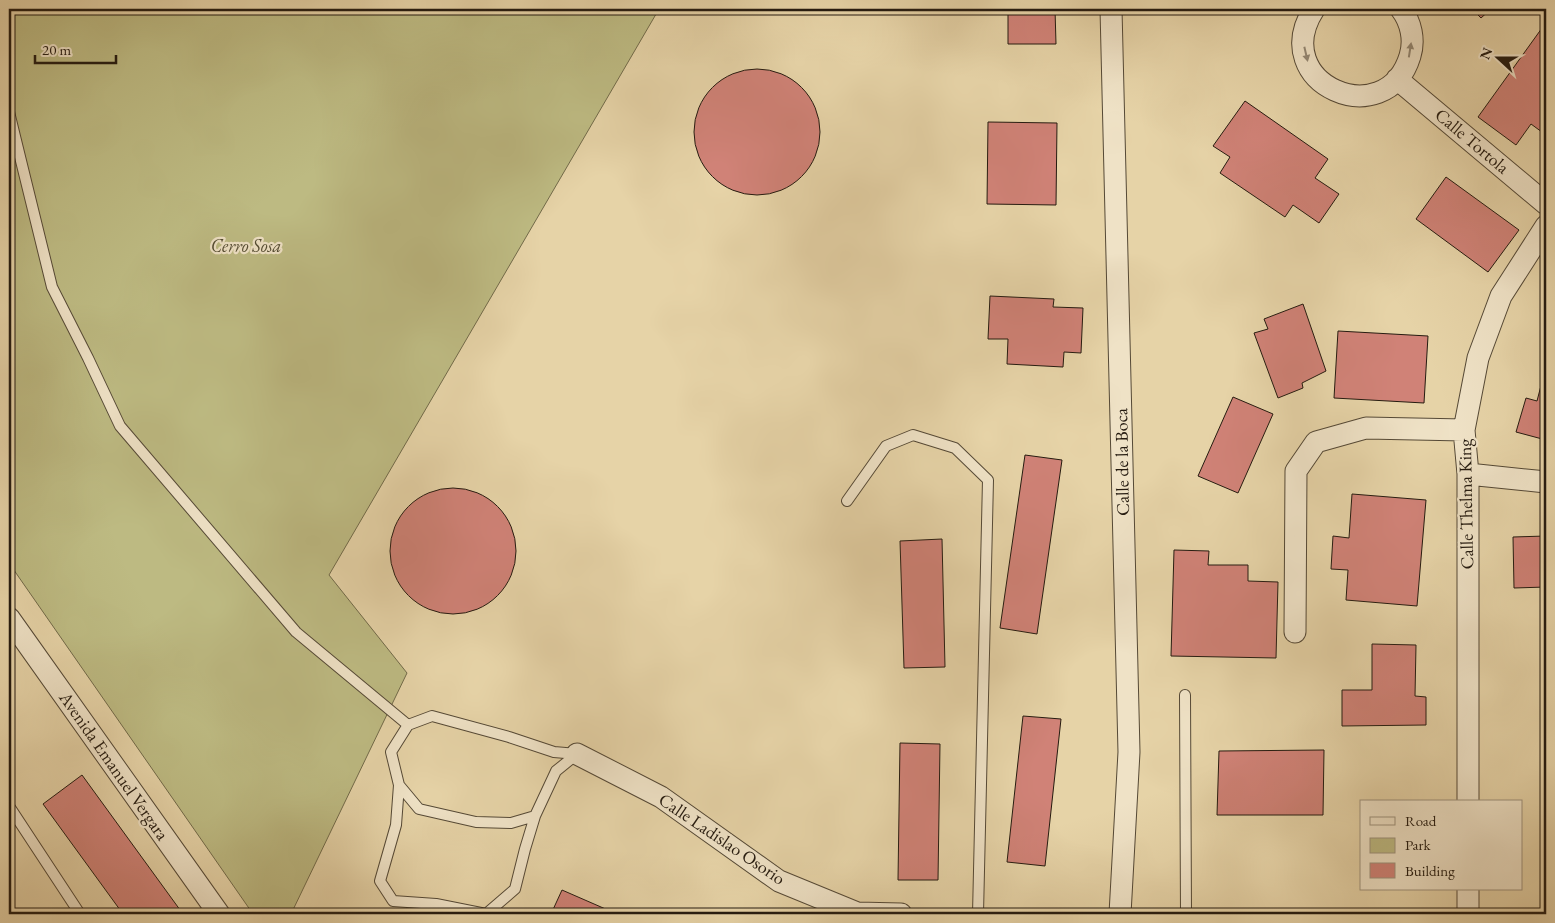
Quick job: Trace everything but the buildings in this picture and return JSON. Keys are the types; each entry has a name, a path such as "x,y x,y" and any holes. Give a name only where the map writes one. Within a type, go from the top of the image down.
{"street":[{"name":"Calle de la Boca","path":"1111,9 1129,752 1120,914"},
{"path":"1314,9 1308,18 1303,35 1304,52 1309,68 1320,82 1334,91 1350,96 1368,95 1384,89 1397,79 1407,65 1412,48 1412,31 1406,15 1401,9"},
{"name":"Calle Tortola","path":"1397,79 1546,204"},
{"name":"Calle Thelma King","path":"1468,800 1468,474 1464,430 1478,358 1501,296 1546,226"},
{"path":"1295,632 1296,471 1316,442 1366,428 1464,430"},
{"path":"1468,474 1546,482"},
{"name":"Avenida Emanuel Vergara","path":"9,618 218,914"},
{"name":"Calle Ladislao Osorio","path":"577,754 661,797 779,881 857,913 901,914"},
{"path":"1468,890 1468,914"}],"lane":[{"path":"9,112 52,288 120,426 296,632 408,725 391,752 399,785 396,825 380,881 393,901 436,904 486,914 515,889 524,849 535,816 556,771 577,754"},
{"path":"846,500 886,446 914,435 955,448 988,480 978,914"},
{"path":"1185,695 1186,914"},
{"name":"Calle Ladislao Osorio","path":"408,725 432,716 509,737 554,752 577,754"},
{"path":"399,785 419,810 476,822 512,823 535,816"},
{"path":"9,806 80,914"}],"green space":[{"name":"Cerro Sosa","path":"9,9 659,9 329,575 407,673 291,914 253,914 9,563"}]}
